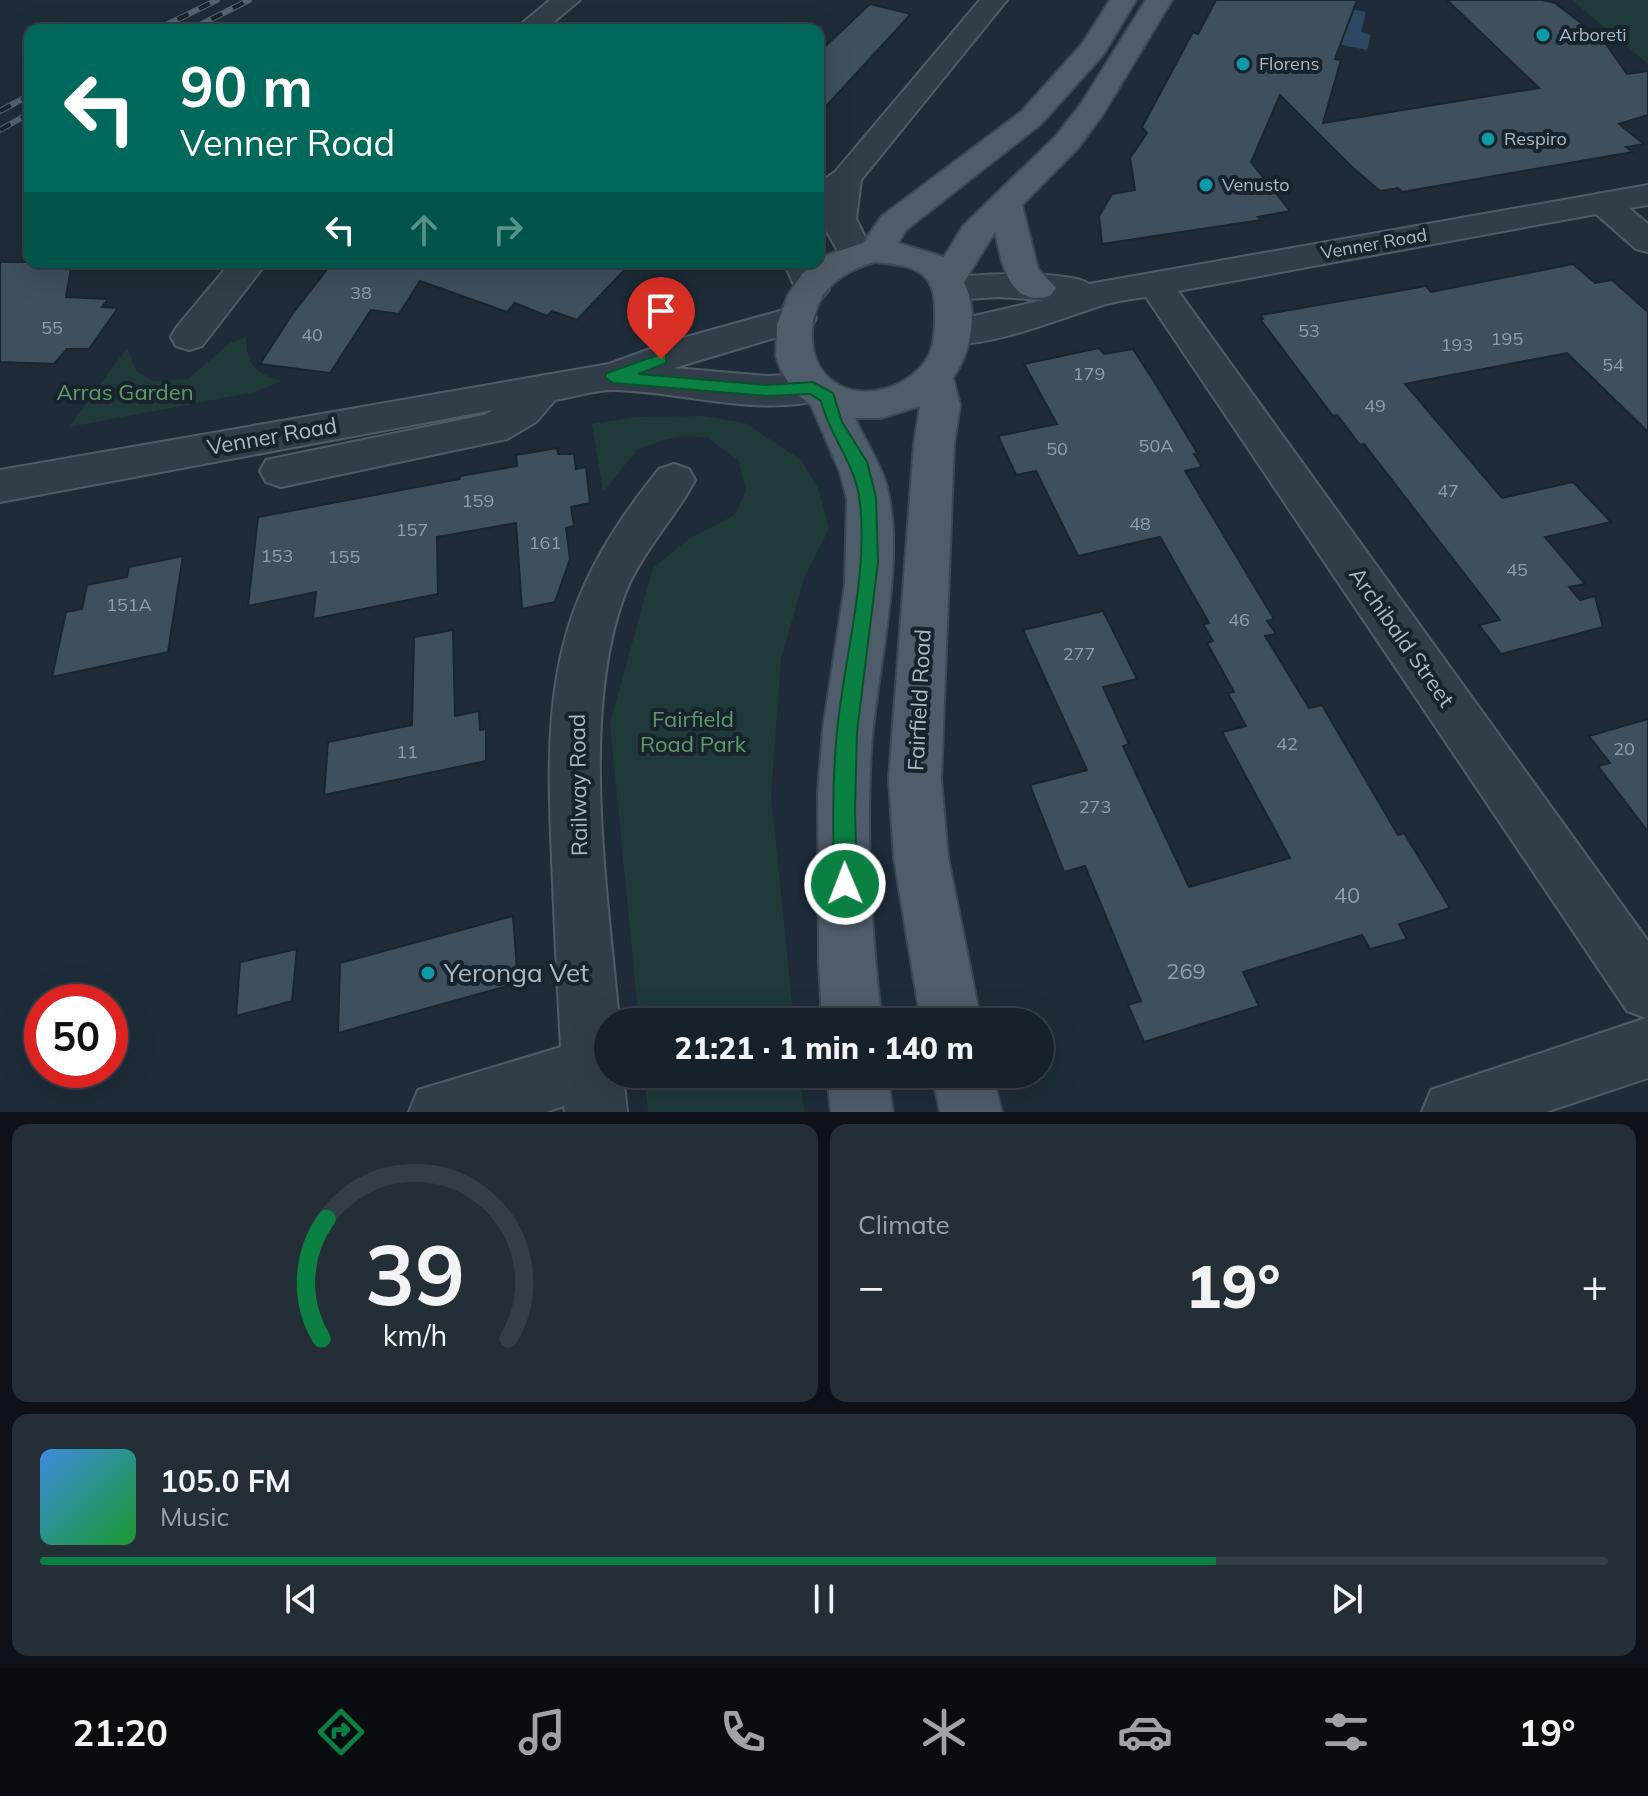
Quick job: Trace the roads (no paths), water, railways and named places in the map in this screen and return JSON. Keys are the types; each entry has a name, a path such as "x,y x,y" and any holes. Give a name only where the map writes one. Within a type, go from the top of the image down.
{"main road":[{"path":"851,1008 844,810 847,732 869,562 868,497 858,462 820,393 801,375 794,360 803,290 822,274 866,253 894,223 1031,118 1093,49 1123,0"},
{"path":"820,393 860,406 881,405 901,400 934,377 946,360 953,333 950,283 975,233 1067,142 1093,108 1159,0"},
{"path":"1005,202 1022,273 1038,288"},
{"path":"866,253 919,258 938,268 950,283"},
{"name":"Fairfield Road","path":"934,377 940,405 934,444 915,779 921,858 948,1008"},
{"path":"859,1088 862,1112"},
{"path":"965,1088 971,1112"}],"street":[{"path":"535,24 567,0"},
{"path":"824,195 846,179 994,0"},
{"path":"846,179 836,215 844,235 866,253"},
{"name":"Venner Road","path":"953,333 1032,316 1101,293 1648,195"},
{"path":"1602,203 1648,241"},
{"path":"189,337 245,268"},
{"name":"Venner Road","path":"950,283 1101,293"},
{"name":"Archibald Street","path":"1155,284 1648,990"},
{"name":"Venner Road","path":"0,486 613,377 685,350 803,290"},
{"name":"Venner Road","path":"613,377 820,393"},
{"name":"Venner Road","path":"281,471 493,428 522,412 544,387"},
{"name":"Railway Road","path":"594,1090 574,775 575,717 581,671 594,623 617,563 641,522 674,480"},
{"path":"1453,1112 1648,1048"},
{"path":"440,1112 594,1090"}],"water":[{"path":"1347,8 1366,12 1361,32 1371,35 1367,50 1337,44"}],"railway":[{"path":"168,24 217,0"},
{"path":"202,24 249,0"},
{"path":"0,111 24,98"},
{"path":"0,130 24,116"}],"place":[{"name":"Arboreti","path":"1543,35"},
{"name":"Florens","path":"1243,64"},
{"name":"Respiro","path":"1488,139"},
{"name":"Venusto","path":"1206,185"},
{"name":"Yeronga Vet","path":"428,973"}],"park label":[{"name":"Arras Garden","path":"125,392"},
{"name":"Fairfield Road Park","path":"693,732"}]}
